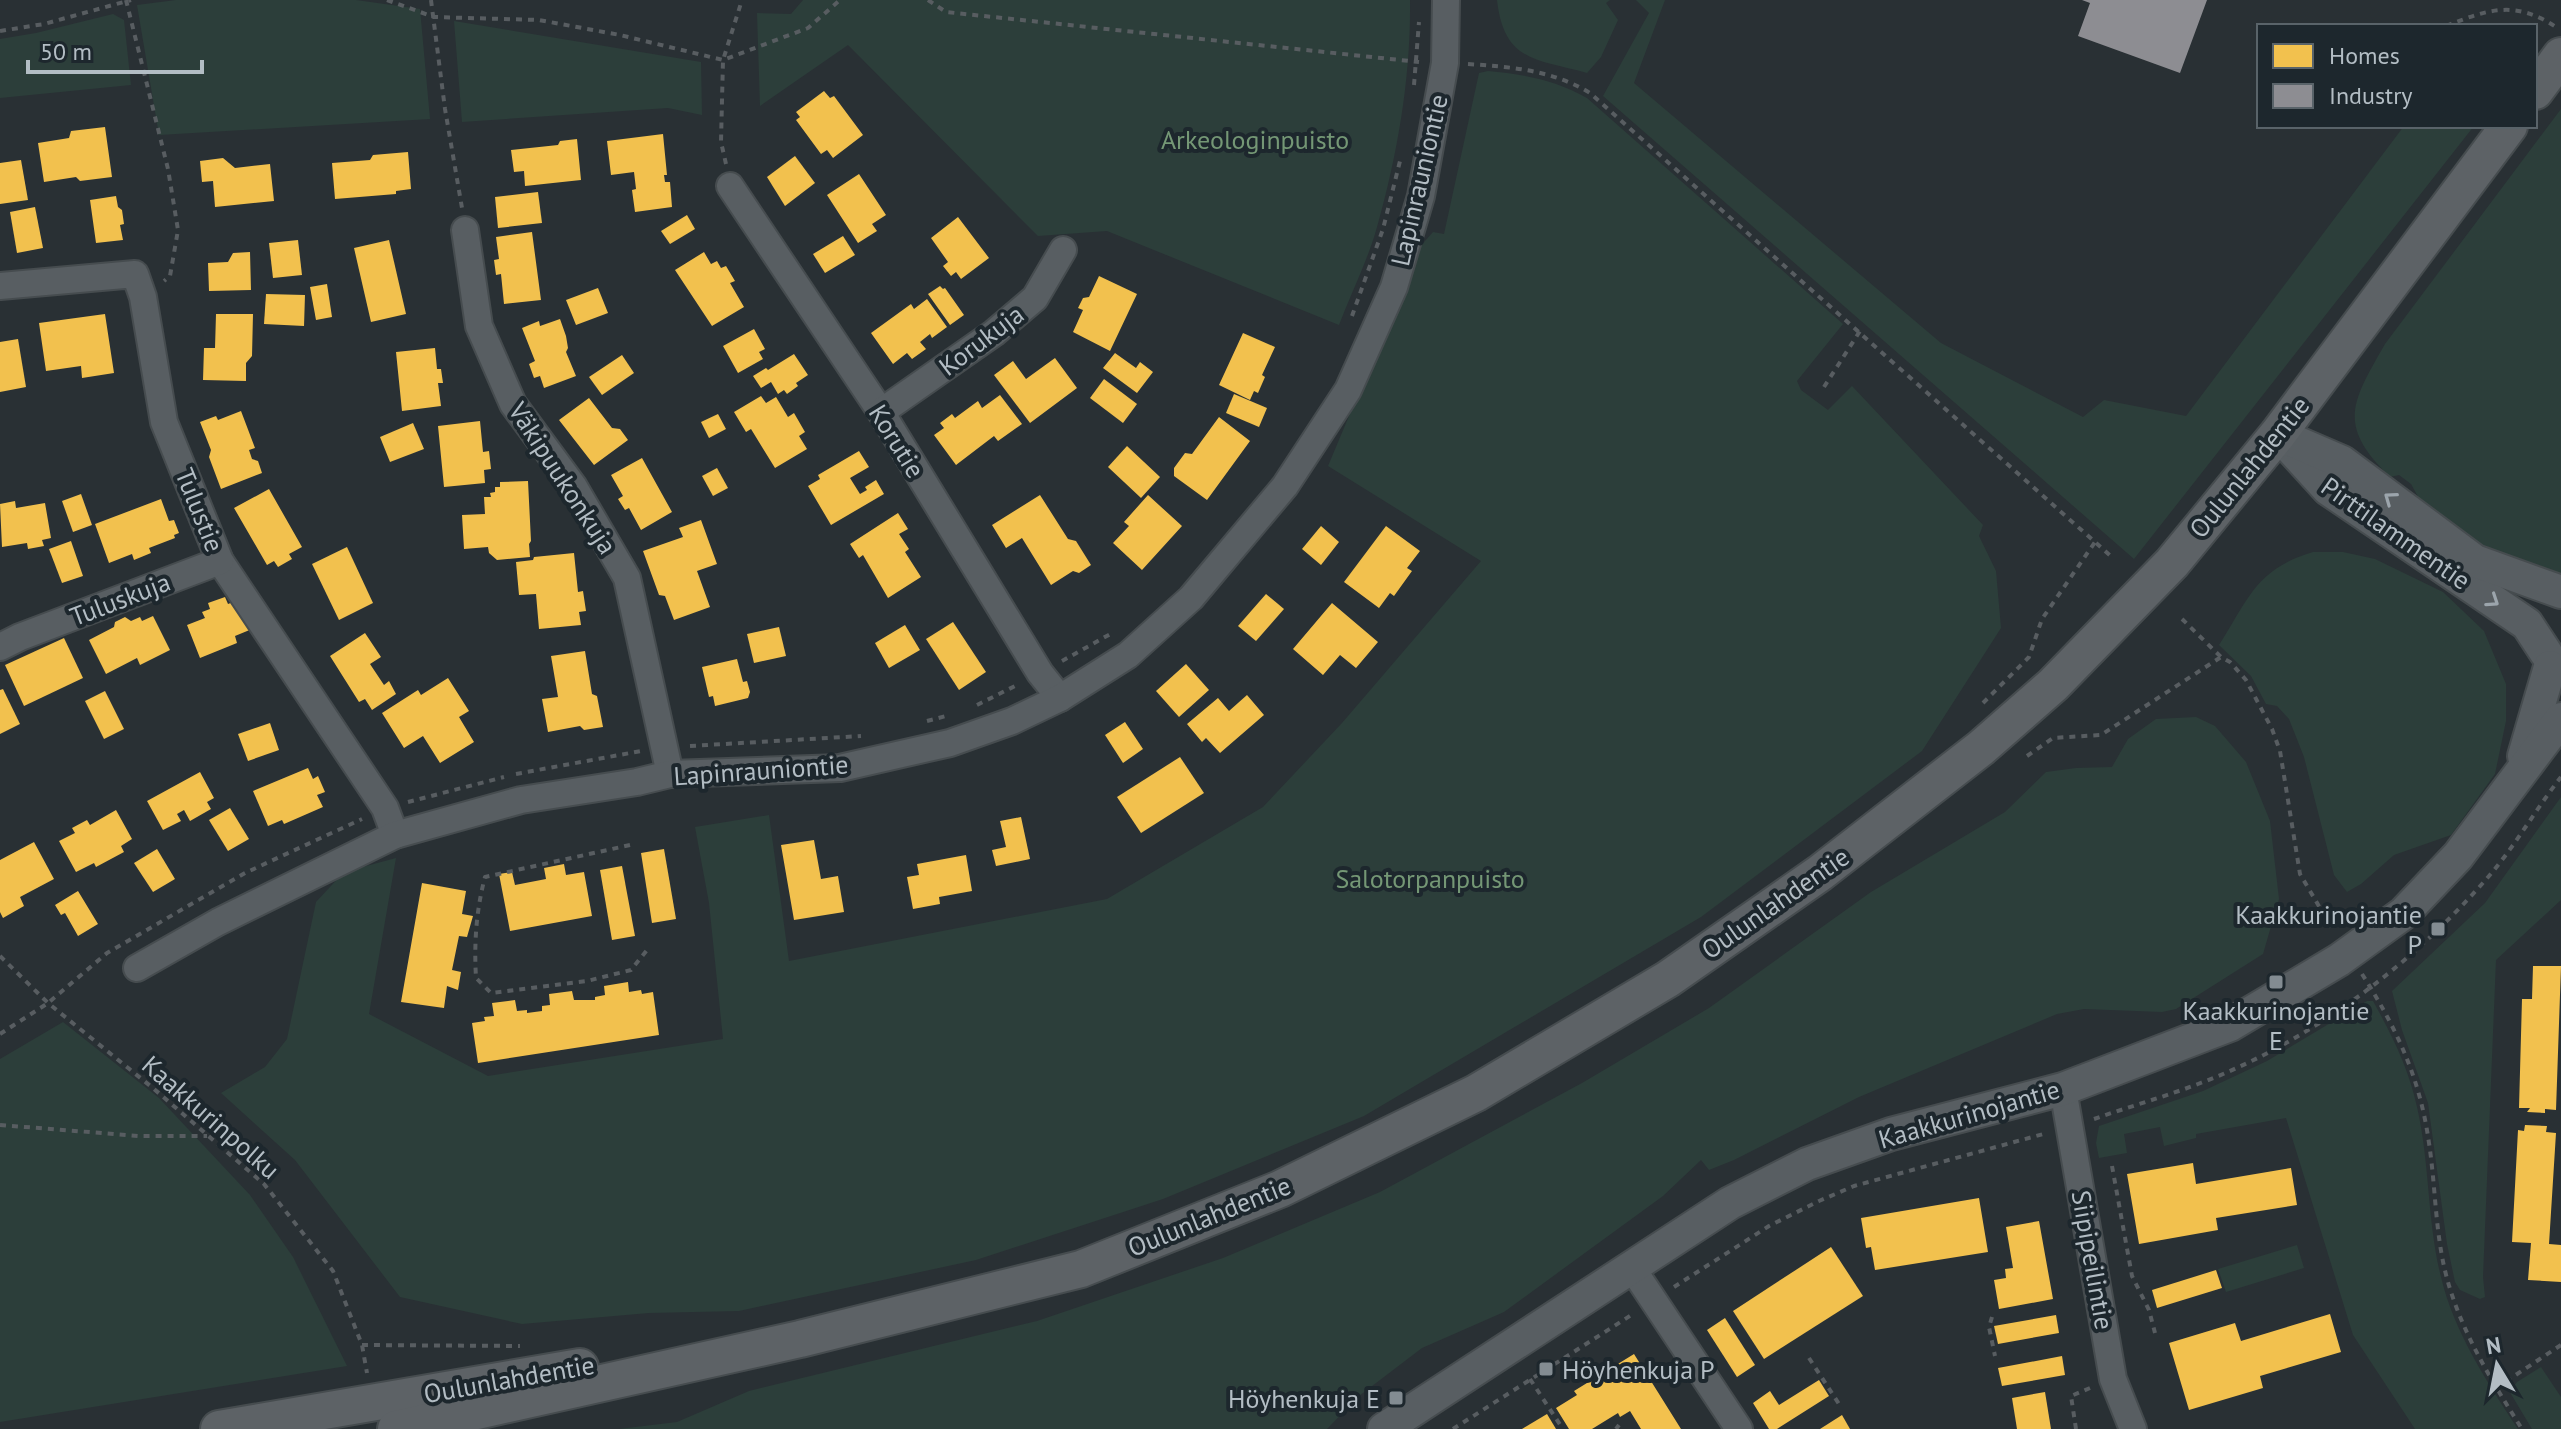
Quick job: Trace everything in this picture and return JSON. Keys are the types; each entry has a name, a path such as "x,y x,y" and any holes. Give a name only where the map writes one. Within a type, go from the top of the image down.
{"main road":[{"path":"2537,88 2561,56"},
{"name":"Oulunlahdentie","path":"396,1429 800,1339 1081,1269 1280,1189 1476,1093 1668,979 1820,873 1981,748 2053,685 2172,563 2278,434 2508,128"},
{"name":"Oulunlahdentie","path":"219,1429 513,1377 683,1351 800,1339"}],"street":[{"name":"Lapinrauniontie","path":"137,968 218,922 395,835 521,800 670,774 840,768 950,743 1012,721 1060,698 1128,655 1191,598 1285,486 1348,390 1394,287 1421,196 1445,63 1446,0"},
{"name":"Korutie","path":"730,186 881,412 1040,673 1060,698"},
{"name":"Väkipuukonkuja","path":"465,230 479,326 513,404 574,487 627,578 670,774"},
{"name":"Korukuja","path":"881,412 994,333 1035,298 1063,250"},
{"path":"0,286 135,274 143,297"},
{"name":"Tulustie","path":"143,297 164,422 220,561 385,808 395,835"},
{"name":"Pirttilammentie","path":"2278,434 2342,462 2475,561 2561,592"},
{"name":"Pirttilammentie","path":"2278,434 2328,489 2527,624 2552,668"},
{"name":"Tuluskuja","path":"0,620 10,642 220,561"},
{"name":"Kaakkurinojantie","path":"2520,770 2552,668 2545,634 2552,618 2561,609"},
{"name":"Kaakkurinojantie","path":"1384,1429 1730,1203 1807,1164 1891,1134 2063,1089 2230,1025 2349,954 2404,913 2458,856 2561,719"},
{"name":"Siipipeilintie","path":"2063,1089 2113,1379 2133,1429"},
{"path":"1632,1268 1739,1429"}],"path":[{"path":"0,31 44,24 128,0 168,169 178,230 170,276 143,297"},
{"path":"387,0 434,17 539,20 620,35 723,60 808,28 840,0"},
{"path":"431,0 465,230"},
{"path":"730,186 721,142 723,60 742,0"},
{"path":"928,0 946,12 1417,62 1529,69 1573,82 1590,93 1860,331 2114,559"},
{"path":"2451,24 2485,10 2504,9 2538,15 2561,30"},
{"path":"1413,89 1419,15"},
{"path":"1351,319 1383,229 1401,159"},
{"path":"1824,387 1860,331"},
{"path":"1983,703 2029,657 2042,619 2095,542"},
{"path":"2182,619 2246,680 2272,729 2280,751 2300,874 2397,1032 2412,1068 2427,1131 2440,1246 2455,1306 2496,1388 2522,1429"},
{"path":"966,711 1125,626"},
{"path":"2027,756 2053,738 2101,735 2221,657"},
{"path":"922,722 952,715"},
{"path":"0,1034 48,1003 107,953 245,873 385,808 519,773 663,747 864,736"},
{"path":"630,845 485,877 479,900 474,948 476,978 491,993 587,981 631,970 647,950"},
{"name":"Kaakkurinpolku","path":"0,956 48,1003 264,1184 333,1271 362,1345 368,1383"},
{"path":"0,1125 139,1136 209,1136"},
{"path":"2112,1166 2132,1276 2149,1310 2155,1333"},
{"path":"1992,1317 1989,1327 1995,1356"},
{"path":"362,1345 530,1346"},
{"path":"2496,1388 2561,1345"},
{"path":"1809,1358 1839,1404"},
{"path":"1530,1379 1563,1429"},
{"path":"2076,1429 2071,1396 2097,1387"}],"green space":[{"path":"176,0 356,0 420,9 430,119 159,135 137,5"},
{"name":"Arkeologinpuisto","path":"803,0 1410,0 1406,86 1391,171 1373,239 1339,325 1107,231 1038,236 848,45 760,106 757,13 791,14"},
{"path":"1497,0 1610,0 1606,3 1618,20 1601,57 1587,73 1538,60 1515,47 1507,36"},
{"path":"1636,0 1665,0 1634,83 1941,343 2083,417 2104,400 2186,416 2402,128 2472,128 2134,559 1603,96 1649,13"},
{"path":"113,14 124,20 131,85 0,98 0,39"},
{"path":"454,21 701,62 702,115 668,108 462,122"},
{"name":"Salotorpanpuisto","path":"1488,71 1539,79 1587,98 1843,324 1797,381 1801,390 1828,410 1852,386 1983,525 1979,536 1996,571 2001,628 1922,751 1701,917 1364,1116 1163,1199 976,1260 739,1311 649,1313 522,1324 400,1297 295,1160 221,1093 265,1067 287,1039 316,902 344,872 396,858 369,1014 488,1076 723,1039 709,903 695,827 769,815 789,961 1107,899 1263,807 1342,723 1481,561 1328,466 1417,250 1433,232 1444,234 1479,73"},
{"path":"2561,109 2561,581 2501,561 2421,502 2411,484 2399,475 2390,477 2362,442 2355,413 2364,382 2385,344"},
{"path":"2313,552 2343,552 2375,559 2443,592 2484,631 2506,684 2506,721 2495,774 2451,835 2394,855 2347,892 2334,875 2304,757 2289,719 2277,706 2266,704 2251,676 2219,645 2247,599 2266,577 2278,567"},
{"path":"2196,717 2215,726 2246,762 2270,821 2279,899 2263,954 2176,1009 2162,1012 2084,1009 2057,1014 1859,1097 1734,1160 1709,1170 1701,1160 1663,1196 1504,1312 1422,1348 1359,1396 1327,1429 619,1429 677,1422 749,1391 1037,1321 1223,1258 1380,1192 1582,1083 1709,1008 1871,892 2005,812 2046,772 2112,767 2128,739 2156,719"},
{"path":"2561,797 2561,900 2496,960 2483,1277 2485,1297 2480,1299 2460,1290 2455,1282 2428,1103 2402,1030 2392,991 2485,903"},
{"path":"2367,1001 2373,1001 2387,1027 2414,1093 2424,1149 2436,1256 2454,1317 2473,1356 2518,1429 2415,1429 2353,1335 2286,1118 2196,1134 2196,1138 2164,1146 2160,1127 2124,1134 2127,1153 2099,1158 2096,1143 2099,1126 2203,1091 2267,1061"},
{"path":"63,1022 159,1098 250,1195 293,1257 347,1366 0,1422 0,1059"},
{"path":"2297,1245 2304,1268 2226,1292 2218,1269"},
{"path":"2541,1367 2561,1397 2561,1429 2532,1429 2510,1391 2517,1382"}],"building: Homes":[{"path":"824,91 830,98 834,96 863,135 833,158 827,150 821,154 796,120 800,117 796,112"},
{"path":"105,127 112,177 80,181 76,177 44,182 38,143 69,138 71,131"},
{"path":"663,134 667,175 664,175 665,182 670,182 672,207 635,212 632,190 636,189 634,172 611,175 607,141"},
{"path":"577,139 581,180 525,186 524,171 514,172 511,150 558,145 560,141"},
{"path":"408,152 411,189 396,191 396,194 335,199 332,163 370,160 373,155"},
{"path":"795,156 815,183 785,206 767,177"},
{"path":"223,158 235,168 270,164 274,201 215,207 213,181 202,182 200,161"},
{"path":"21,160 28,200 0,204 0,163"},
{"path":"859,174 886,215 872,224 877,231 858,243 827,195"},
{"path":"538,192 542,223 498,228 495,197"},
{"path":"116,196 118,207 122,210 124,224 120,225 123,240 96,243 90,200"},
{"path":"35,207 43,248 17,253 10,212"},
{"path":"687,215 695,229 670,244 661,231"},
{"path":"958,217 989,258 961,279 956,272 951,276 943,266 948,262 931,238"},
{"path":"532,232 541,300 504,304 501,274 496,275 494,260 499,259 496,237"},
{"path":"843,236 855,255 825,273 813,254"},
{"path":"298,240 302,275 273,278 269,243"},
{"path":"389,240 406,314 371,322 354,248"},
{"path":"250,252 251,290 209,291 208,263 228,262 233,253"},
{"path":"704,252 711,264 717,261 721,268 726,266 735,281 730,283 744,307 712,326 675,270"},
{"path":"1099,276 1137,294 1110,351 1073,332 1083,310 1078,308 1083,298 1089,297"},
{"path":"327,284 332,317 316,320 310,287"},
{"path":"940,286 945,288 964,315 950,325 928,294"},
{"path":"598,288 608,313 576,325 566,300"},
{"path":"266,294 305,295 304,326 264,324"},
{"path":"927,299 947,327 920,342 926,349 912,359 907,353 893,364 871,333 911,304 914,309"},
{"path":"105,314 114,373 82,378 81,366 46,371 39,323"},
{"path":"216,314 253,314 252,356 246,363 246,381 203,380 204,348 215,348"},
{"path":"560,319 566,336 566,352 576,376 544,388 540,376 534,378 529,364 535,361 522,328 539,321 540,326"},
{"path":"754,329 765,349 759,352 763,359 738,373 723,346"},
{"path":"1243,333 1275,347 1262,375 1265,377 1258,393 1254,391 1250,400 1219,385"},
{"path":"18,339 26,387 0,392 0,342"},
{"path":"435,348 437,369 441,369 443,383 438,383 441,406 402,411 396,352"},
{"path":"1115,353 1136,368 1140,362 1153,372 1137,393 1103,368"},
{"path":"794,354 808,375 796,383 798,386 787,394 784,390 778,394 771,382 761,388 753,376"},
{"path":"622,355 634,373 602,395 589,377"},
{"path":"1055,358 1077,388 1030,423 994,375 1013,361 1026,379"},
{"path":"1104,379 1137,404 1123,423 1090,398"},
{"path":"1234,394 1267,408 1259,427 1226,413"},
{"path":"1000,395 1022,424 998,441 994,436 956,465 934,435 944,428 940,423 952,414 955,418 978,401 982,408"},
{"path":"761,396 766,403 776,397 788,417 794,413 805,432 799,436 807,449 775,468 751,429 746,432 734,412"},
{"path":"589,398 612,428 620,429 628,440 594,465 559,420"},
{"path":"241,411 255,448 249,450 252,459 258,461 262,473 221,489 200,422 216,416 218,420"},
{"path":"718,414 726,429 709,438 701,422"},
{"path":"1219,417 1250,441 1207,500 1174,476 1174,468 1185,453 1192,454"},
{"path":"480,421 483,452 489,451 491,469 484,470 485,483 444,487 438,426"},
{"path":"413,423 424,449 390,462 380,437"},
{"path":"1127,446 1160,477 1141,498 1108,467"},
{"path":"859,451 869,467 850,478 860,494 876,480 884,494 831,525 808,486 820,479 818,475"},
{"path":"642,458 672,512 641,530 629,508 625,510 618,499 623,496 611,475"},
{"path":"717,468 728,488 713,496 702,476"},
{"path":"528,481 530,557 497,560 489,553 488,547 464,549 462,515 485,514 484,497 491,497 490,493 495,492 495,487 500,487 500,482"},
{"path":"269,489 302,547 289,554 292,559 278,567 274,561 267,565 234,508"},
{"path":"81,494 92,525 73,532 62,501"},
{"path":"1040,495 1068,539 1076,541 1091,565 1079,573 1073,571 1051,585 1022,538 1006,548 992,525"},
{"path":"1148,495 1182,526 1142,570 1113,543 1129,526 1124,522"},
{"path":"161,499 169,521 174,520 179,533 174,535 175,538 149,548 151,553 134,560 132,554 109,563 95,524"},
{"path":"15,501 16,508 45,503 51,538 42,540 44,546 28,549 27,543 2,547 0,504"},
{"path":"898,513 908,529 899,534 909,549 905,552 921,577 888,598 863,555 859,558 850,544"},
{"path":"701,520 717,564 697,571 710,607 674,620 665,596 659,595 643,551 683,537 679,528"},
{"path":"1321,526 1339,542 1321,565 1302,549"},
{"path":"1386,526 1420,551 1407,568 1412,571 1394,596 1390,593 1379,608 1344,582"},
{"path":"71,541 83,576 62,583 49,549"},
{"path":"347,547 373,603 339,620 312,564"},
{"path":"574,553 578,592 583,591 586,611 579,612 581,625 539,629 536,594 519,595 516,562"},
{"path":"1266,594 1284,609 1256,641 1238,626"},
{"path":"225,597 228,604 241,599 252,629 235,636 237,643 200,658 187,625 205,618 202,612 210,609 208,603"},
{"path":"1332,603 1378,642 1356,668 1340,655 1323,675 1293,649"},
{"path":"153,616 170,650 140,665 137,658 106,674 89,640 114,627 115,622 125,617 131,621 140,617 142,621"},
{"path":"953,622 986,672 959,690 926,639"},
{"path":"905,625 920,650 889,668 875,643"},
{"path":"779,627 786,656 754,663 747,634"},
{"path":"365,633 381,657 370,664 384,685 389,681 396,694 372,710 365,699 359,702 330,656"},
{"path":"64,638 83,678 24,706 5,665"},
{"path":"585,651 592,694 597,696 603,727 584,730 580,726 548,732 542,699 558,697 551,656"},
{"path":"737,659 743,682 747,681 748,698 715,706 713,696 709,697 702,667"},
{"path":"1186,664 1209,690 1179,717 1156,691"},
{"path":"448,678 469,711 459,717 474,742 440,763 423,736 404,748 382,713 418,690 421,695"},
{"path":"3,689 20,724 0,734 0,690"},
{"path":"105,691 124,729 104,739 85,701"},
{"path":"1247,695 1264,715 1220,753 1206,738 1202,742 1187,724 1218,698 1229,711"},
{"path":"1125,722 1143,749 1123,763 1105,735"},
{"path":"270,723 279,750 248,761 238,734"},
{"path":"1180,757 1204,793 1141,833 1117,797"},
{"path":"308,768 313,779 318,776 325,792 317,795 323,807 284,824 282,820 268,826 253,791"},
{"path":"200,772 214,798 207,802 211,809 190,821 184,810 177,814 181,821 163,830 147,801"},
{"path":"230,808 249,839 228,851 209,820"},
{"path":"116,810 132,839 121,846 124,852 96,867 94,863 76,872 59,841 75,833 72,828 87,820 90,825"},
{"path":"1021,817 1030,859 996,866 992,850 1006,847 1000,821"},
{"path":"814,840 821,879 838,876 844,912 794,920 781,845"},
{"path":"34,842 54,879 20,897 24,906 3,918 0,912 0,860"},
{"path":"157,849 175,879 153,892 134,863"},
{"path":"664,849 676,919 652,923 641,853"},
{"path":"966,855 972,891 939,897 940,904 913,909 907,877 919,875 917,864"},
{"path":"564,864 566,875 584,872 592,916 510,931 499,874 512,872 515,885 546,879 544,868"},
{"path":"622,866 635,936 612,940 600,870"},
{"path":"422,883 466,891 462,914 473,916 467,937 459,936 452,970 461,972 458,990 447,986 444,1008 401,1002"},
{"path":"78,891 98,924 78,936 65,913 61,915 55,905"},
{"path":"2533,966 2561,966 2556,1110 2545,1109 2545,1113 2527,1112 2530,1108 2519,1108 2522,999 2532,999"},
{"path":"628,982 629,992 653,992 659,1035 478,1063 472,1023 494,1016 492,1003 515,1000 517,1011 542,1011 542,1006 550,1005 549,994 572,991 574,1000 595,1000 595,997 605,995 604,986"},
{"path":"2525,1125 2547,1126 2546,1132 2556,1133 2549,1244 2561,1245 2561,1282 2528,1280 2531,1243 2512,1242 2518,1130 2524,1131"},
{"path":"2193,1163 2196,1184 2291,1168 2297,1205 2216,1218 2218,1230 2139,1244 2127,1174"},
{"path":"1979,1198 1988,1252 1875,1270 1871,1247 1866,1248 1861,1218"},
{"path":"2039,1221 2053,1299 1999,1309 1994,1280 2006,1278 2005,1269 2013,1268 2006,1227"},
{"path":"1831,1247 1863,1296 1764,1359 1733,1311"},
{"path":"2216,1270 2222,1288 2157,1308 2152,1290"},
{"path":"2330,1314 2341,1352 2260,1376 2263,1388 2189,1410 2169,1343 2235,1323 2241,1341"},
{"path":"2056,1315 2059,1333 1998,1344 1994,1326"},
{"path":"1725,1318 1755,1365 1737,1377 1707,1330"},
{"path":"1634,1354 1681,1429 1641,1429 1630,1411 1620,1417 1618,1413 1592,1429 1569,1429 1556,1408 1577,1395 1574,1391"},
{"path":"2062,1356 2065,1375 2002,1386 1998,1368"},
{"path":"1819,1380 1829,1396 1777,1429 1769,1429 1753,1403 1770,1391 1779,1405"},
{"path":"2045,1392 2051,1429 2017,1429 2012,1398"},
{"path":"1547,1414 1556,1429 1522,1429"},
{"path":"1842,1415 1850,1429 1820,1429"}],"building: Industry":[{"path":"2082,0 2207,0 2180,73 2078,36 2090,3"}],"place":[{"name":"Kaakkurinojantie P","path":"2438,929"},
{"name":"Kaakkurinojantie E","path":"2276,982"},
{"name":"Höyhenkuja P","path":"1546,1369"},
{"name":"Höyhenkuja E","path":"1396,1398"}]}
